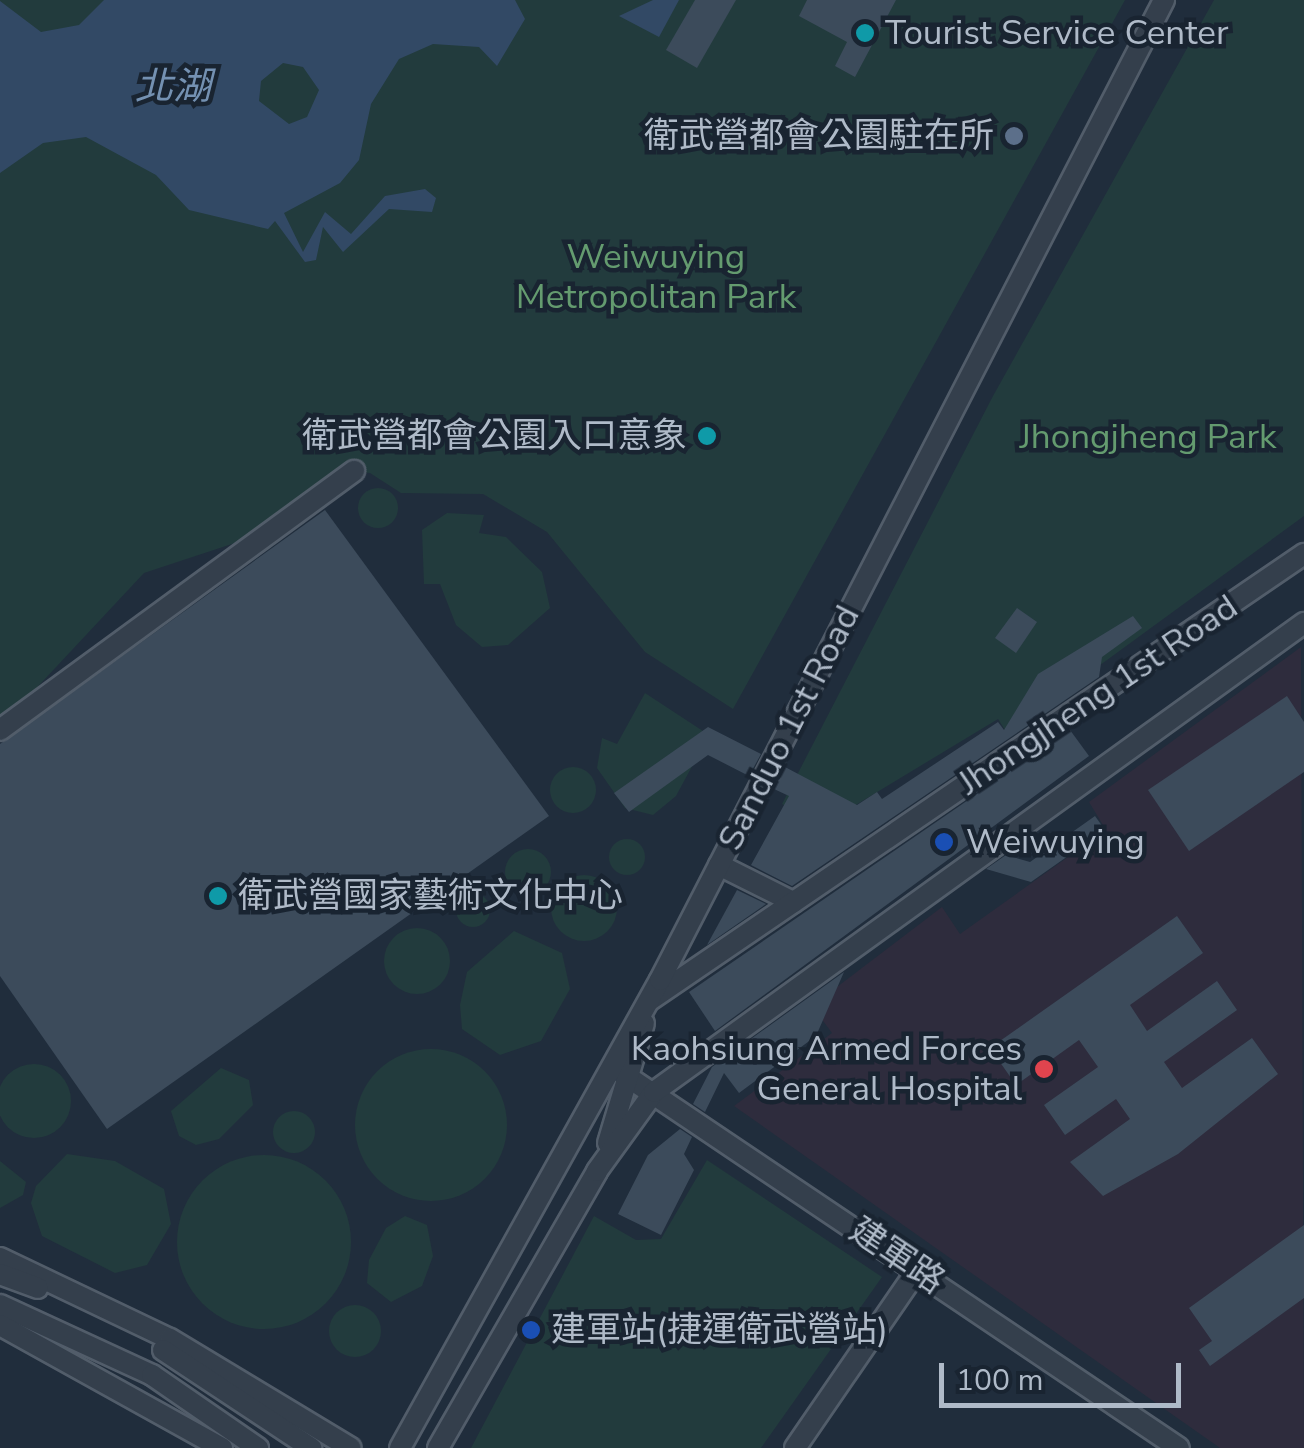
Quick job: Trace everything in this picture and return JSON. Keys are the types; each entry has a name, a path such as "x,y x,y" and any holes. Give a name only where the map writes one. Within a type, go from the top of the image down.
{"street":[{"name":"Sanduo 1st Road","path":"400,1448 649,1001 1164,0"},
{"path":"0,730 354,471"},
{"name":"Jhongjheng 1st Road","path":"649,1001 1304,554"},
{"name":"Jhongjheng 1st Road","path":"654,1092 1304,623"},
{"path":"719,864 793,902"},
{"path":"597,1170 633,1080 649,1001"},
{"name":"建軍路","path":"613,1067 1176,1447"},
{"path":"438,1448 597,1170 654,1092"},
{"path":"0,1258 170,1338 351,1448"},
{"path":"795,1448 918,1270"},
{"path":"0,1274 169,1353 311,1448"},
{"path":"0,1305 152,1374 258,1448"},
{"path":"0,1325 222,1448"}],"shaded area":[{"name":"Kaohsiung Armed Forces General Hospital","path":"1301,647 1304,1448 1220,1448 734,1106 832,1033 812,1006 942,907 960,934 1106,830 1089,802"}],"green space":[{"name":"Weiwuying Metropolitan Park","path":"0,0 1125,0 733,709 645,652 547,532 483,494 401,493 370,473 340,470 247,539 144,573 0,727"},
{"name":"Jhongjheng Park","path":"1214,0 1304,0 1304,516 1007,733 998,719 821,826 782,804 993,396"},
{"path":"378,488 392,494 398,508 392,522 378,528 364,522 358,508 364,494"},
{"path":"447,513 484,515 479,533 506,537 542,572 550,608 508,645 482,647 456,625 440,584 424,584 422,530"},
{"path":"645,693 709,735 676,796 653,815 625,808 597,768 602,738 617,744"},
{"path":"573,767 589,774 596,790 589,806 573,813 557,806 550,790 557,774"},
{"path":"627,839 640,844 645,857 640,870 627,875 614,870 609,857 614,844"},
{"path":"528,849 544,856 551,872 544,888 528,895 512,888 505,872 512,856"},
{"path":"584,875 597,877 607,885 615,895 615,921 607,931 597,939 584,941 571,939 561,931 553,921 551,908 553,895 561,885 571,877"},
{"path":"473,893 485,898 490,910 485,922 473,927 461,922 456,910 461,898"},
{"path":"417,928 441,937 450,961 441,985 417,994 393,985 384,961 393,937"},
{"path":"514,931 562,953 570,989 541,1041 500,1055 462,1029 460,1005 467,972"},
{"path":"431,1049 460,1055 485,1071 501,1096 507,1125 501,1154 485,1179 460,1195 431,1201 402,1195 377,1179 361,1154 355,1125 361,1096 377,1071 402,1055"},
{"path":"34,1064 60,1075 71,1101 60,1127 34,1138 8,1127 -3,1101 8,1075"},
{"path":"221,1068 249,1080 253,1105 219,1139 196,1145 179,1136 171,1111"},
{"path":"294,1111 309,1117 315,1132 309,1147 294,1153 279,1147 273,1132 279,1117"},
{"path":"67,1154 115,1161 164,1189 171,1224 147,1265 115,1273 42,1236 31,1203 36,1186"},
{"path":"264,1155 297,1162 325,1181 344,1209 351,1242 344,1275 325,1303 297,1322 264,1329 231,1322 203,1303 184,1275 177,1242 184,1209 203,1181 231,1162"},
{"path":"707,1160 882,1277 761,1448 471,1448 594,1216 636,1240 661,1239"},
{"path":"0,1161 26,1182 23,1195 0,1208"},
{"path":"405,1216 427,1225 433,1256 422,1286 391,1302 367,1283 369,1260 386,1228"},
{"path":"355,1305 373,1313 381,1331 373,1349 355,1357 337,1349 329,1331 337,1313"}],"water":[{"name":"北湖","path":"104,0 515,0 525,19 497,66 479,47 433,44 399,59 371,104 359,160 340,183 284,213 303,252 325,212 351,234 385,196 425,189 436,198 432,212 389,209 343,252 323,227 316,260 305,262 275,221 268,229 189,210 156,175 86,137 43,143 0,173 0,1 41,32 79,25","holes":["283,63 303,67 319,90 307,117 289,124 259,101 261,81"]},
{"path":"653,0 679,0 659,37 619,16"}],"building":[{"path":"695,0 736,0 697,68 666,50"},
{"path":"807,0 896,0 855,77 835,66 847,42 799,16"},
{"name":"衛武營國家藝術文化中心","path":"325,510 549,816 107,1129 0,976 0,744"},
{"path":"1017,608 1037,622 1016,653 995,638"},
{"path":"1133,616 1142,628 1102,657 1099,677 792,886 751,865 789,796 774,789 785,767 857,805 877,792 882,799 998,722 1004,730 1038,674"},
{"path":"1287,696 1304,722 1304,772 1189,851 1148,790"},
{"path":"708,727 761,754 749,776 708,755 629,812 614,793"},
{"path":"1070,730 1089,756 715,1031 689,992"},
{"path":"1095,816 1105,830 1031,882 986,869 1006,855 1030,862"},
{"path":"737,890 766,904 707,945"},
{"path":"1177,916 1203,953 1130,1005 1147,1031 1217,981 1237,1010 1164,1062 1182,1088 1252,1038 1278,1074 1178,1154 1103,1196 1070,1162 1130,1119 1116,1099 1065,1135 1044,1105 1098,1067 1079,1040 1016,1085 990,1048"},
{"path":"844,972 816,1036 739,1093 724,1073 705,1112 693,1104 712,1067"},
{"path":"680,1129 692,1137 684,1154 694,1170 661,1235 618,1214 648,1155"},
{"path":"1304,1225 1304,1298 1210,1366 1199,1350 1212,1341 1189,1308"}],"place":[{"name":"Tourist Service Center","path":"865,33"},
{"name":"衛武營都會公園駐在所","path":"1014,136"},
{"name":"衛武營都會公園入口意象","path":"707,436"},
{"name":"Weiwuying","path":"944,842"},
{"name":"衛武營國家藝術文化中心","path":"218,896"},
{"name":"Kaohsiung Armed Forces General Hospital","path":"1044,1069"},
{"name":"建軍站(捷運衛武營站)","path":"531,1330"}]}
